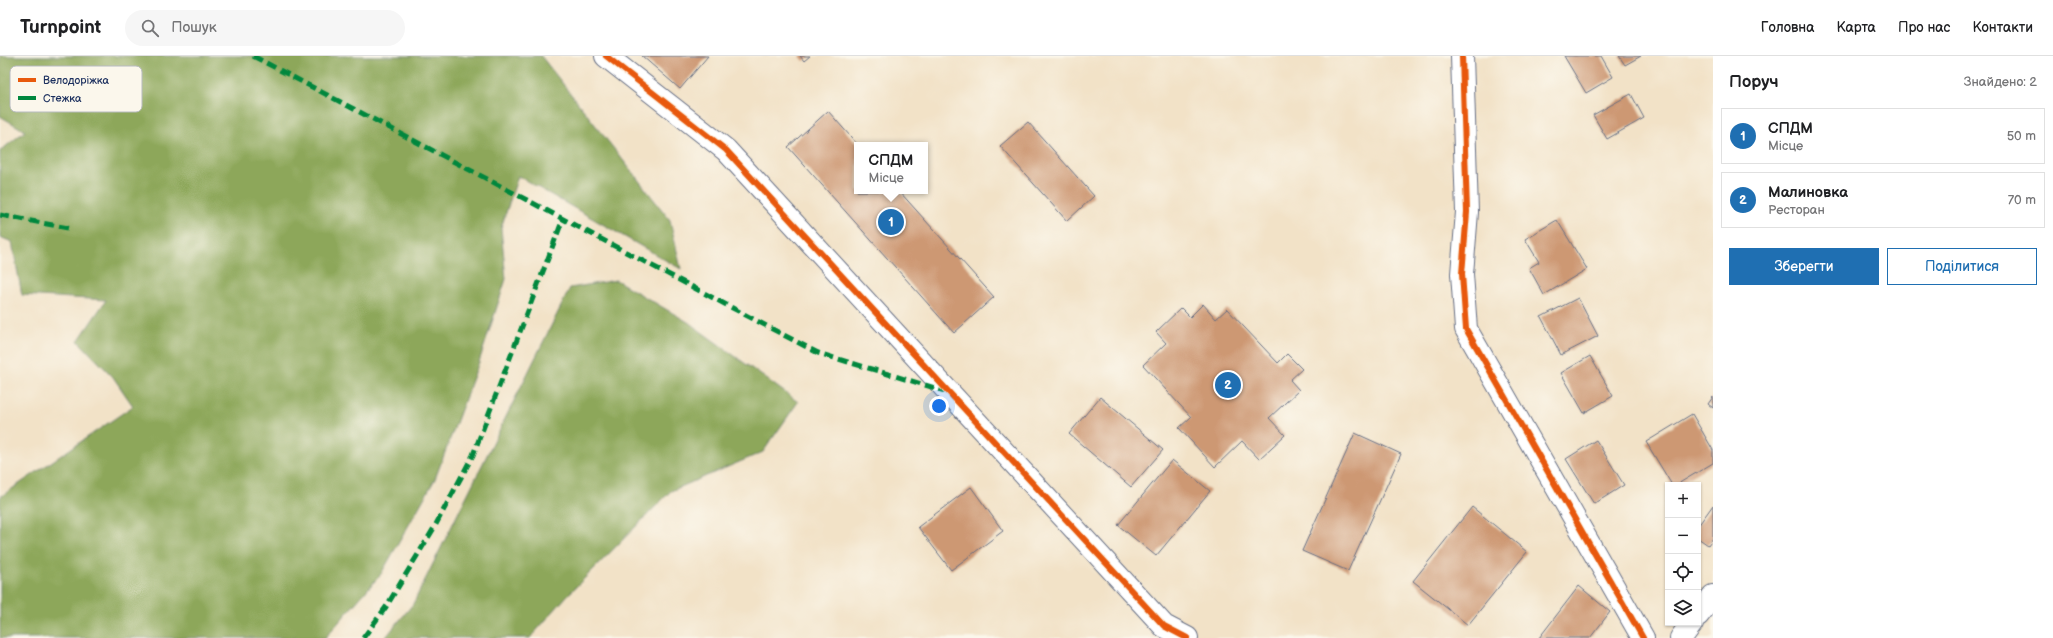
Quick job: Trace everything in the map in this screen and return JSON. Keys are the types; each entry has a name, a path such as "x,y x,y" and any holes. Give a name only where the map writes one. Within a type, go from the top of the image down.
{"street":[{"path":"606,56 726,150 1164,626 1187,638"},
{"path":"1462,56 1467,212 1462,274 1466,329 1643,638"},
{"path":"1701,611 1713,596"},
{"path":"1681,638 1690,626"}],"green space":[{"path":"0,56 541,56 670,220 681,269 518,176 501,228 506,279 479,362 435,479 381,574 325,638 0,638 0,497 133,406 113,377 78,341 106,300 22,295 12,242 0,237 0,151 25,131 0,116"},
{"path":"616,280 688,322 798,402 763,452 671,491 566,597 530,638 385,638 413,604 570,288"}],"building":[{"path":"642,56 708,56 680,89"},
{"path":"800,56 810,56 804,61"},
{"path":"1564,56 1601,56 1613,77 1586,93"},
{"path":"1619,56 1641,56 1625,65"},
{"path":"1631,94 1644,118 1607,139 1593,115"},
{"path":"828,111 855,142 854,142 854,194 902,194 994,297 954,333 788,147"},
{"path":"1028,122 1094,196 1067,221 1000,146"},
{"path":"1557,220 1587,269 1544,295 1529,268 1539,262 1525,239"},
{"path":"1578,298 1598,336 1561,355 1541,317"},
{"path":"1203,304 1216,319 1227,309 1278,363 1287,354 1302,369 1290,380 1299,390 1269,418 1285,435 1259,459 1242,441 1215,467 1179,428 1191,417 1143,365 1166,343 1156,332 1181,308 1190,317"},
{"path":"1590,356 1613,396 1584,413 1561,373"},
{"path":"1100,397 1163,450 1131,487 1069,434"},
{"path":"1713,397 1713,408 1708,404"},
{"path":"1692,414 1713,450 1713,463 1681,482 1670,482 1646,442"},
{"path":"1355,433 1401,454 1348,571 1302,551"},
{"path":"1596,440 1624,485 1594,504 1566,459"},
{"path":"1172,460 1210,491 1156,556 1118,525"},
{"path":"971,487 1003,531 951,570 918,527"},
{"path":"1713,505 1713,538 1708,545 1701,540 1701,522"},
{"path":"1472,507 1527,552 1468,625 1413,581"},
{"path":"1579,586 1610,612 1590,638 1539,638"}],"marked path":[{"path":"253,56 818,353 945,391"},
{"path":"0,215 68,228"},
{"path":"363,638 386,607 434,528 473,455 563,219"}],"cycle path":[{"path":"606,56 726,150 1164,626 1187,638"},
{"path":"1462,56 1467,212 1462,274 1466,329 1643,638"}],"place":[{"name":"СПДМ","path":"891,222"},
{"name":"Малиновка","path":"1228,385"}]}
